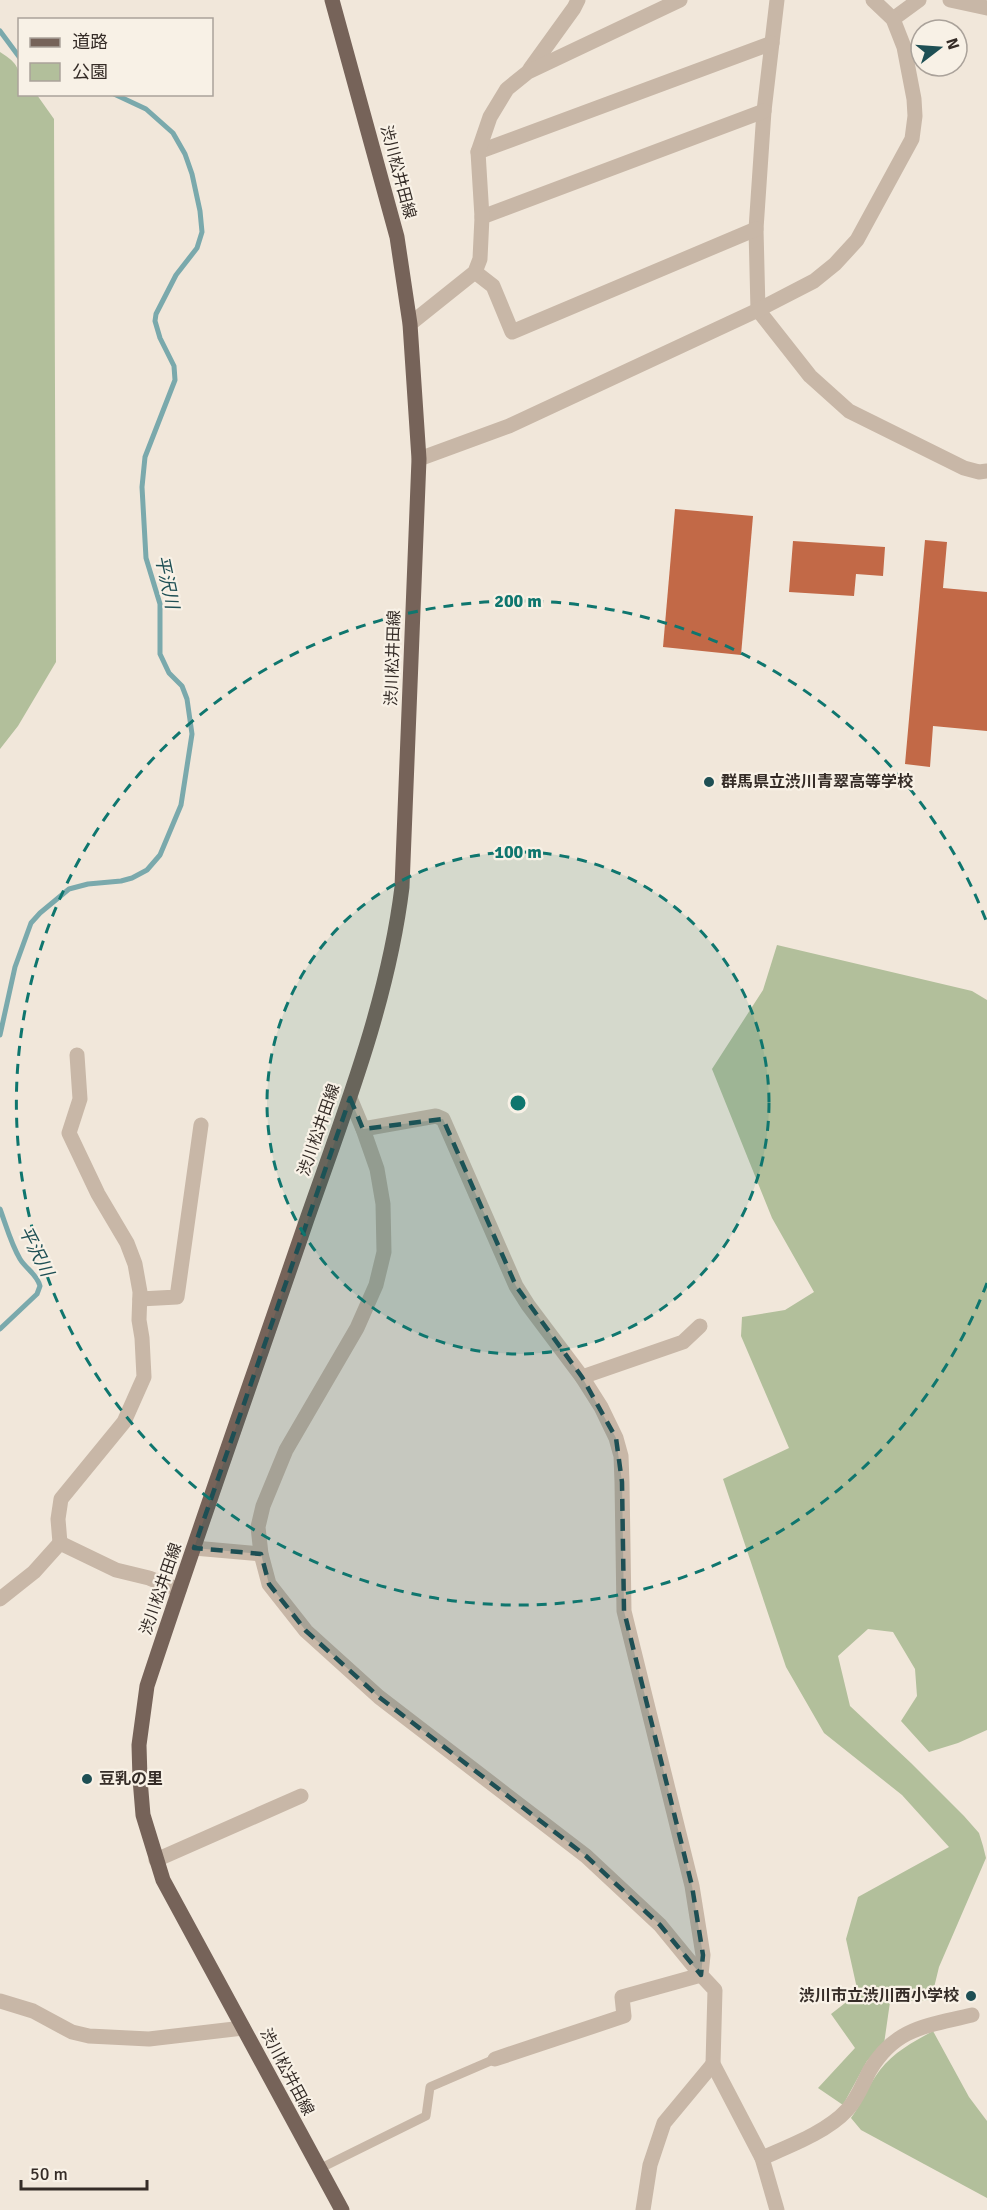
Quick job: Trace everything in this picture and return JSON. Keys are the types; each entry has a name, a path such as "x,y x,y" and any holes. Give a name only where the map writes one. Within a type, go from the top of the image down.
{"main road":[{"name":"渋川松井田線","path":"332,0 397,237 410,324 419,459 402,887 397,927 387,970 350,1098 147,1686 139,1745 143,1815 163,1880 342,2210"}],"street":[{"path":"528,72 578,0"},
{"path":"410,324 475,272 480,259 482,218 478,152 490,117 507,89 528,72 681,0"},
{"path":"777,0 764,111 756,229 758,310 810,376 849,411 964,468 979,472 987,471"},
{"path":"419,459 509,426 758,310 814,281 835,264 858,240 912,139 915,116 911,76 904,47 893,20 873,0"},
{"path":"893,20 919,0"},
{"path":"950,0 987,8"},
{"path":"478,152 772,43"},
{"path":"482,218 764,111"},
{"path":"475,272 493,286 512,332 756,229"},
{"path":"0,1599 34,1572 60,1543 58,1518 61,1499 124,1422 144,1377 139,1320 140,1299 135,1264 127,1243 98,1194 69,1133 80,1100 77,1055"},
{"path":"350,1098 377,1169 383,1204 384,1252 376,1285 357,1328 286,1450 263,1506 258,1527 261,1554 269,1584 306,1631 379,1697 586,1856 660,1925 715,1990 712,2064 762,2157 777,2210"},
{"path":"363,1129 435,1116 443,1119 516,1286 582,1377 601,1407 616,1438 621,1456 624,1611 692,1886 703,1955 701,1975"},
{"path":"140,1299 177,1297 201,1125"},
{"path":"582,1377 608,1370 683,1342 700,1326"},
{"path":"60,1543 116,1570 149,1578 179,1590"},
{"path":"194,1548 261,1554"},
{"path":"156,1860 302,1797"},
{"path":"495,2059 624,2016 622,1997 701,1975"},
{"path":"0,2001 33,2012 72,2032 89,2036 149,2039 243,2028"},
{"path":"762,2157 823,2128 848,2110 881,2054 898,2037 913,2029 972,2015"},
{"path":"643,2210 650,2165 664,2123 712,2064"}],"lane":[{"path":"319,2169 426,2116 430,2087 495,2059"}],"highlighted area":[{"path":"350,1098 363,1129 443,1119 516,1286 582,1377 616,1438 622,1482 624,1611 692,1886 703,1955 701,1975 660,1925 586,1856 379,1697 306,1631 269,1584 261,1554 194,1548"}],"green space":[{"path":"0,52 18,69 18,96 38,96 54,119 56,662 18,726 0,749"},
{"path":"777,945 972,991 987,1000 987,1730 958,1743 929,1752 901,1721 917,1696 915,1669 893,1632 868,1629 838,1656 850,1706 964,1816 979,1833 986,1858 939,1967 931,2000 890,2002 884,2044 867,2061 843,2105 818,2088 855,2048 831,2014 858,1993 846,1939 858,1897 949,1847 902,1795 824,1733 786,1667 723,1479 789,1448 741,1336 742,1317 785,1310 814,1292 772,1218 712,1069 763,990"},
{"path":"933,2031 969,2097 987,2121 987,2198 861,2130 851,2118 885,2064 904,2048"}],"building":[{"path":"675,509 753,516 741,655 663,647"},
{"path":"925,540 947,542 943,588 987,592 987,731 933,726 930,767 905,764"},
{"path":"793,541 885,547 883,576 856,574 854,596 789,592"}],"waterway":[{"name":"平沢川","path":"0,31 18,55"},
{"name":"平沢川","path":"0,1035 15,967 31,923 69,889 132,878 147,870 160,855 181,805 192,734 187,699 182,686 169,673 160,654 160,604 146,558 142,487 145,457 175,380 174,366 160,338 155,321 156,314 176,275 197,248 202,232 200,211 192,174 185,154 173,133 146,109 118,96"},
{"name":"平沢川","path":"0,1209 11,1241 22,1263 40,1286 37,1294 0,1329"}],"place":[{"name":"群馬県立渋川青翠高等学校","path":"709,782"},
{"name":"豆乳の里","path":"87,1779"},
{"name":"渋川市立渋川西小学校","path":"971,1996"}]}
